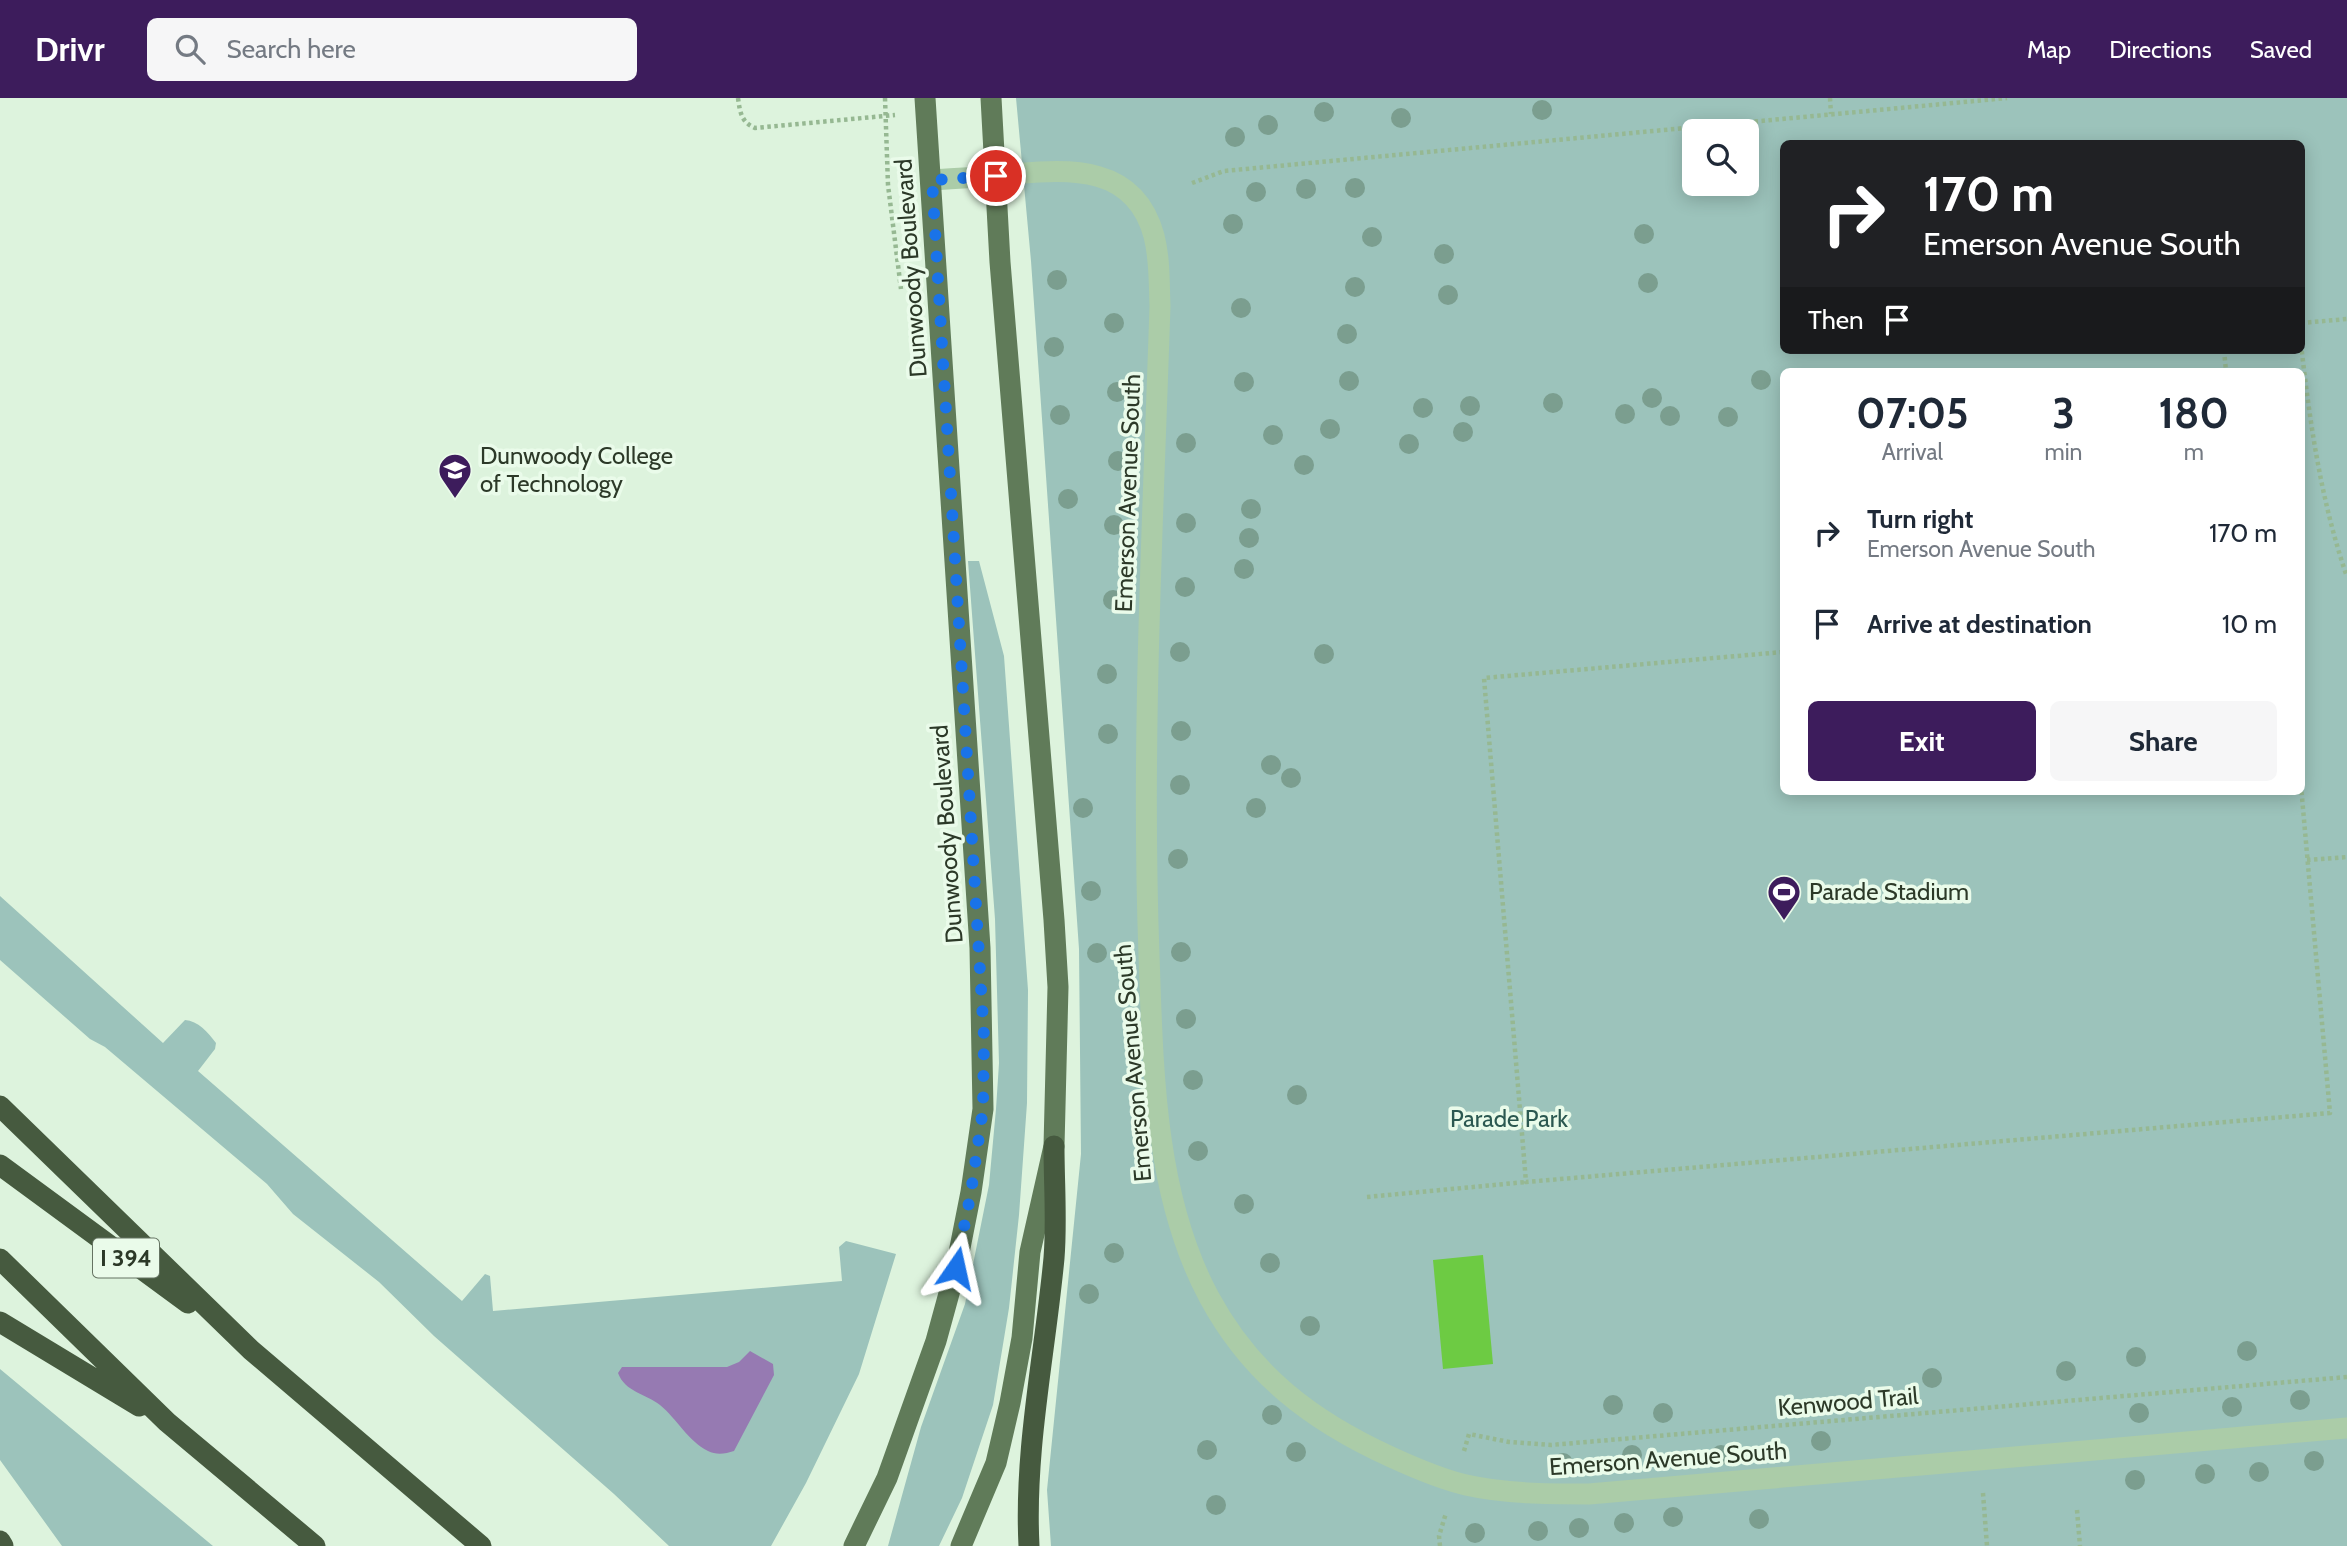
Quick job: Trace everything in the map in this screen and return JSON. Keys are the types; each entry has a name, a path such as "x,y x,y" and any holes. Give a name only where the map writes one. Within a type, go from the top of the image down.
{"highway":[{"path":"0,1106 251,1350"},
{"path":"1029,1546 1027,1507 1031,1453 1054,1255 1054,1146"},
{"name":"I 394","path":"0,1165 251,1350 481,1546"},
{"path":"0,1259 167,1422 315,1546"},
{"path":"0,1322 167,1422"},
{"path":"0,1541 3,1546"}],"main road":[{"name":"Dunwoody Boulevard","path":"854,1546 887,1478 936,1341 956,1268 983,1109 980,948 925,98"},
{"path":"961,1546 996,1463 1022,1338 1030,1252 1054,1146 1058,987 991,98"}],"street":[{"name":"Emerson Avenue South","path":"932,180 1062,170 1095,174 1122,188 1137,202 1146,215 1154,236 1160,306 1146,761 1146,870 1150,983 1160,1121 1173,1198 1208,1295 1263,1373 1294,1401 1347,1437 1406,1464 1455,1482 1523,1493 1589,1494 2347,1428"}],"path":[{"path":"738,98 741,115 746,124 755,128 903,115"},
{"path":"885,98 888,185 902,289"},
{"path":"1830,98 1831,114"},
{"path":"1192,183 1224,171 2007,98"},
{"path":"2305,323 2347,319"},
{"path":"2305,381 2312,445 2334,541 2347,577"},
{"path":"1526,1182 1484,678 1780,652"},
{"path":"1367,1197 2330,1113 2302,795"},
{"path":"2307,860 2347,857"},
{"name":"Kenwood Trail","path":"1440,1546 1439,1536 1469,1434 1509,1442 1551,1445 2347,1377"},
{"path":"1983,1493 1987,1546"},
{"path":"2077,1510 2080,1546"}],"green space":[{"name":"Parade Park","path":"1016,98 2347,98 2347,1546 1051,1546 1047,1490 1081,1154 1079,949 1031,261"},
{"path":"968,561 979,561 1004,656 1028,990 1027,1103 1019,1215 1009,1308 993,1405 962,1498 939,1546 888,1546 921,1427 965,1304 989,1185 996,1109 999,1063 995,919"},
{"path":"0,896 163,1043 185,1020 194,1022 210,1035 216,1043 215,1049 198,1071 462,1301 485,1274 490,1276 493,1311 842,1281 839,1247 846,1241 896,1254 859,1374 806,1483 771,1546 669,1546 614,1494 434,1336 379,1282 293,1214 267,1184 105,1047 90,1039 0,960"},
{"path":"0,1369 213,1546 62,1546 0,1460"}],"shaded area":[{"path":"750,1351 773,1364 774,1375 734,1451 721,1454 701,1447 660,1405 631,1389 618,1373 622,1367 727,1367 739,1362"}],"building":[{"path":"1483,1255 1493,1364 1443,1369 1433,1260"}],"place":[{"name":"Dunwoody College of Technology","path":"455,500"},
{"name":"Parade Stadium","path":"1784,922"}],"route":[{"path":"956,1268 983,1109 984,1037 932,180 996,176"}]}
